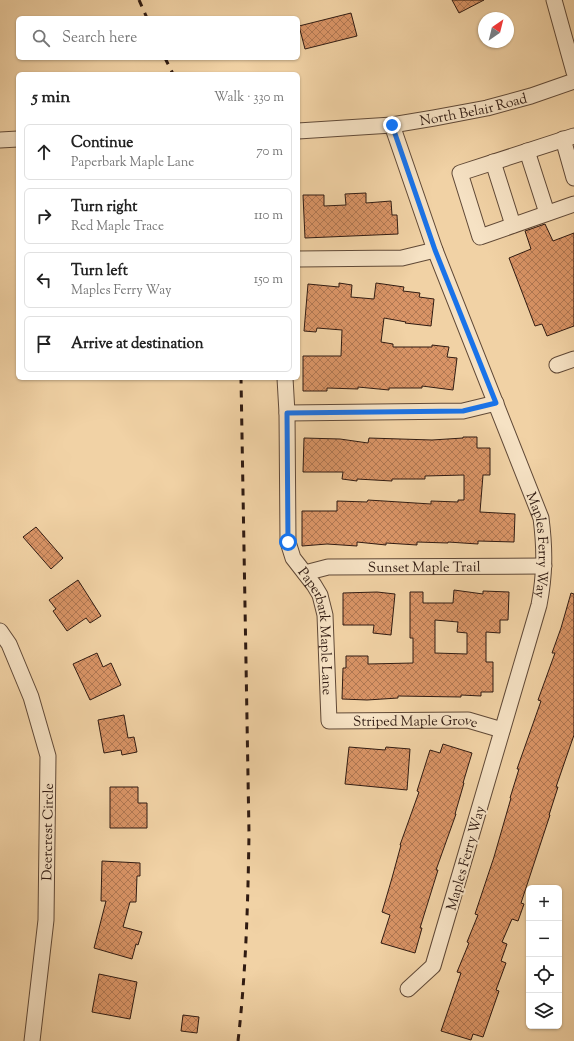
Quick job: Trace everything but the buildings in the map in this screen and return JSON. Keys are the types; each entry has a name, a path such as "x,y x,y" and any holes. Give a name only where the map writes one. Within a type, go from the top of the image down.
{"street":[{"path":"554,0 573,83"},
{"name":"North Belair Road","path":"300,131 392,125 487,108 573,83"},
{"name":"Maples Ferry Way","path":"392,125 435,250 541,518 544,539 543,583 539,606 433,966 408,989"},
{"path":"574,178 568,137 460,173 480,237 574,204"},
{"path":"0,140 16,139"},
{"path":"527,151 547,213"},
{"path":"493,162 513,225"},
{"path":"300,259 402,258 435,250"},
{"path":"557,365 574,359"},
{"name":"Paperbark Maple Lane","path":"285,380 287,413 288,542 293,558 320,595 325,615 329,721"},
{"path":"287,413 463,411 496,403"},
{"name":"Sunset Maple Trail","path":"304,573 328,567 544,566"},
{"name":"Deercrest Circle","path":"0,631 9,644 31,697 48,756 46,920 32,1041"},
{"name":"Striped Maple Grove","path":"329,721 468,720 502,730"}],"railway":[{"path":"139,0 146,16"},
{"path":"166,60 172,72"},
{"path":"238,1041 246,937 249,833 241,380"}],"route":[{"path":"288,542 287,413 463,411 496,403 435,250 392,125"}]}
